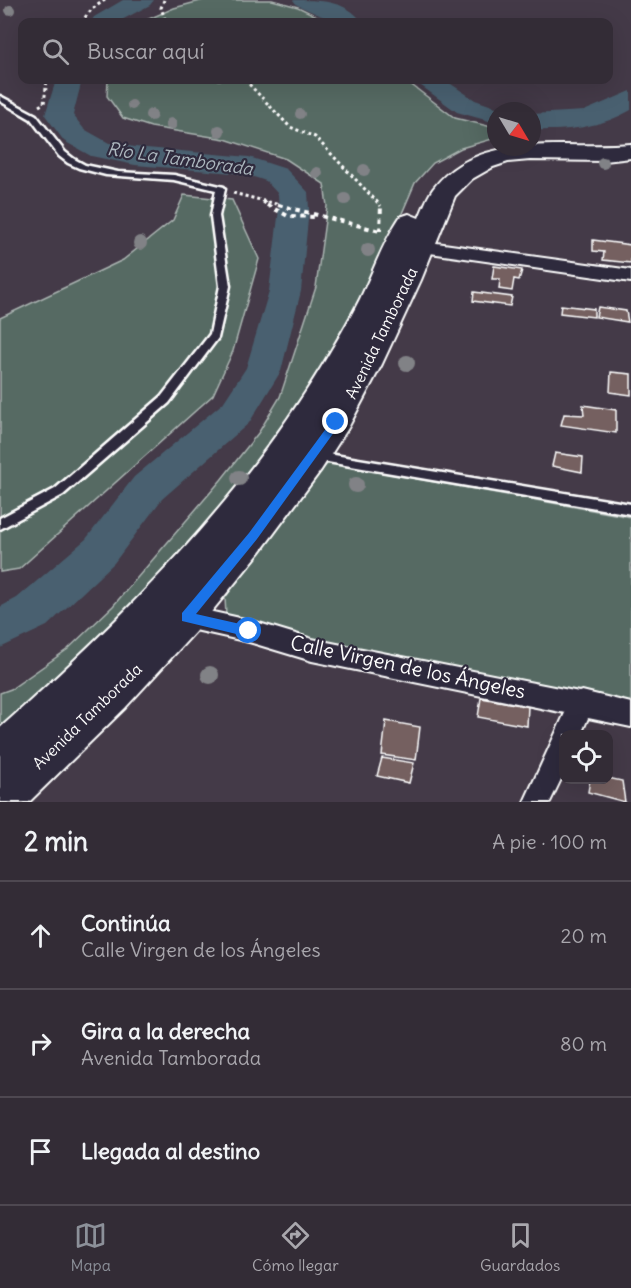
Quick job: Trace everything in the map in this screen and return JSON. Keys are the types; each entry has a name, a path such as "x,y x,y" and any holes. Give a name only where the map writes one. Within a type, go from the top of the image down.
{"main road":[{"path":"541,140 585,142 631,134"},
{"name":"Avenida Tamborada","path":"0,755 102,659 171,587 242,506 285,450 326,388 382,285 424,186 445,163 467,151 487,145"},
{"name":"Avenida Tamborada","path":"0,800 111,694 186,617 253,536 336,422 373,356 401,241 455,178 480,162 505,155 536,153 591,156 631,150"}],"street":[{"path":"401,241 631,276"},
{"name":"Calle Virgen de los Ángeles","path":"186,617 249,631 312,650 582,703 631,715"},
{"path":"570,730 582,703"},
{"path":"537,802 559,754"}],"lane":[{"path":"0,98 28,112 42,124 55,147 70,160 90,169 121,176 194,181 221,189 215,216 225,286 215,335 165,400 59,492 0,524"},
{"path":"312,455 631,509"}],"path":[{"path":"84,18 105,0"},
{"path":"164,0 161,8 165,18"},
{"path":"28,112 44,103 46,84"},
{"path":"249,84 284,122 315,137 357,183 381,204 401,241"},
{"path":"221,189 357,226"},
{"path":"260,200 278,214 300,219 321,216"}],"green space":[{"path":"204,0 272,0 298,7 321,18 151,18 174,8"},
{"path":"108,84 410,84 455,118 487,126 487,141 461,148 433,163 415,183 370,288 316,383 194,545 0,737 0,693 11,689 68,649 113,606 259,432 280,397 316,287 327,206 324,184 286,159 225,139 151,127 123,118 107,96"},
{"path":"184,195 232,200 259,259 233,351 213,395 19,569 0,572 0,318 123,260 173,220"},
{"path":"328,463 631,517 631,705 319,641 226,615 225,598 292,505"}],"building":[{"path":"593,240 631,245 631,263 603,260 604,252 593,251"},
{"path":"494,266 522,270 519,280 514,279 512,291 499,289 500,279 492,279"},
{"path":"474,292 512,297 510,306 473,301"},
{"path":"561,305 594,309 594,317 560,313"},
{"path":"598,307 626,311 628,322 596,317"},
{"path":"611,372 631,374 631,395 610,392"},
{"path":"583,405 616,410 616,433 561,425 564,414 584,415"},
{"path":"555,453 583,457 582,472 552,466"},
{"path":"481,698 528,706 527,726 478,717"},
{"path":"386,721 420,727 416,760 382,755"},
{"path":"382,758 414,763 409,783 377,776"},
{"path":"613,779 622,781 625,802 588,792 589,784 613,784"}],"waterway":[{"name":"Río La Tamborada","path":"109,18 142,0"},
{"name":"Río La Tamborada","path":"305,0 344,18"},
{"name":"Río La Tamborada","path":"0,628 32,612 100,551 148,488 236,413 263,371 285,291 294,209 293,192 276,175 249,166 135,156 101,150 74,135 59,115 68,84"},
{"name":"Río La Tamborada","path":"435,84 466,106 487,112"},
{"name":"Río La Tamborada","path":"541,122 584,119 607,112 631,99"}],"route":[{"path":"249,631 186,617 253,536 336,422"}]}
